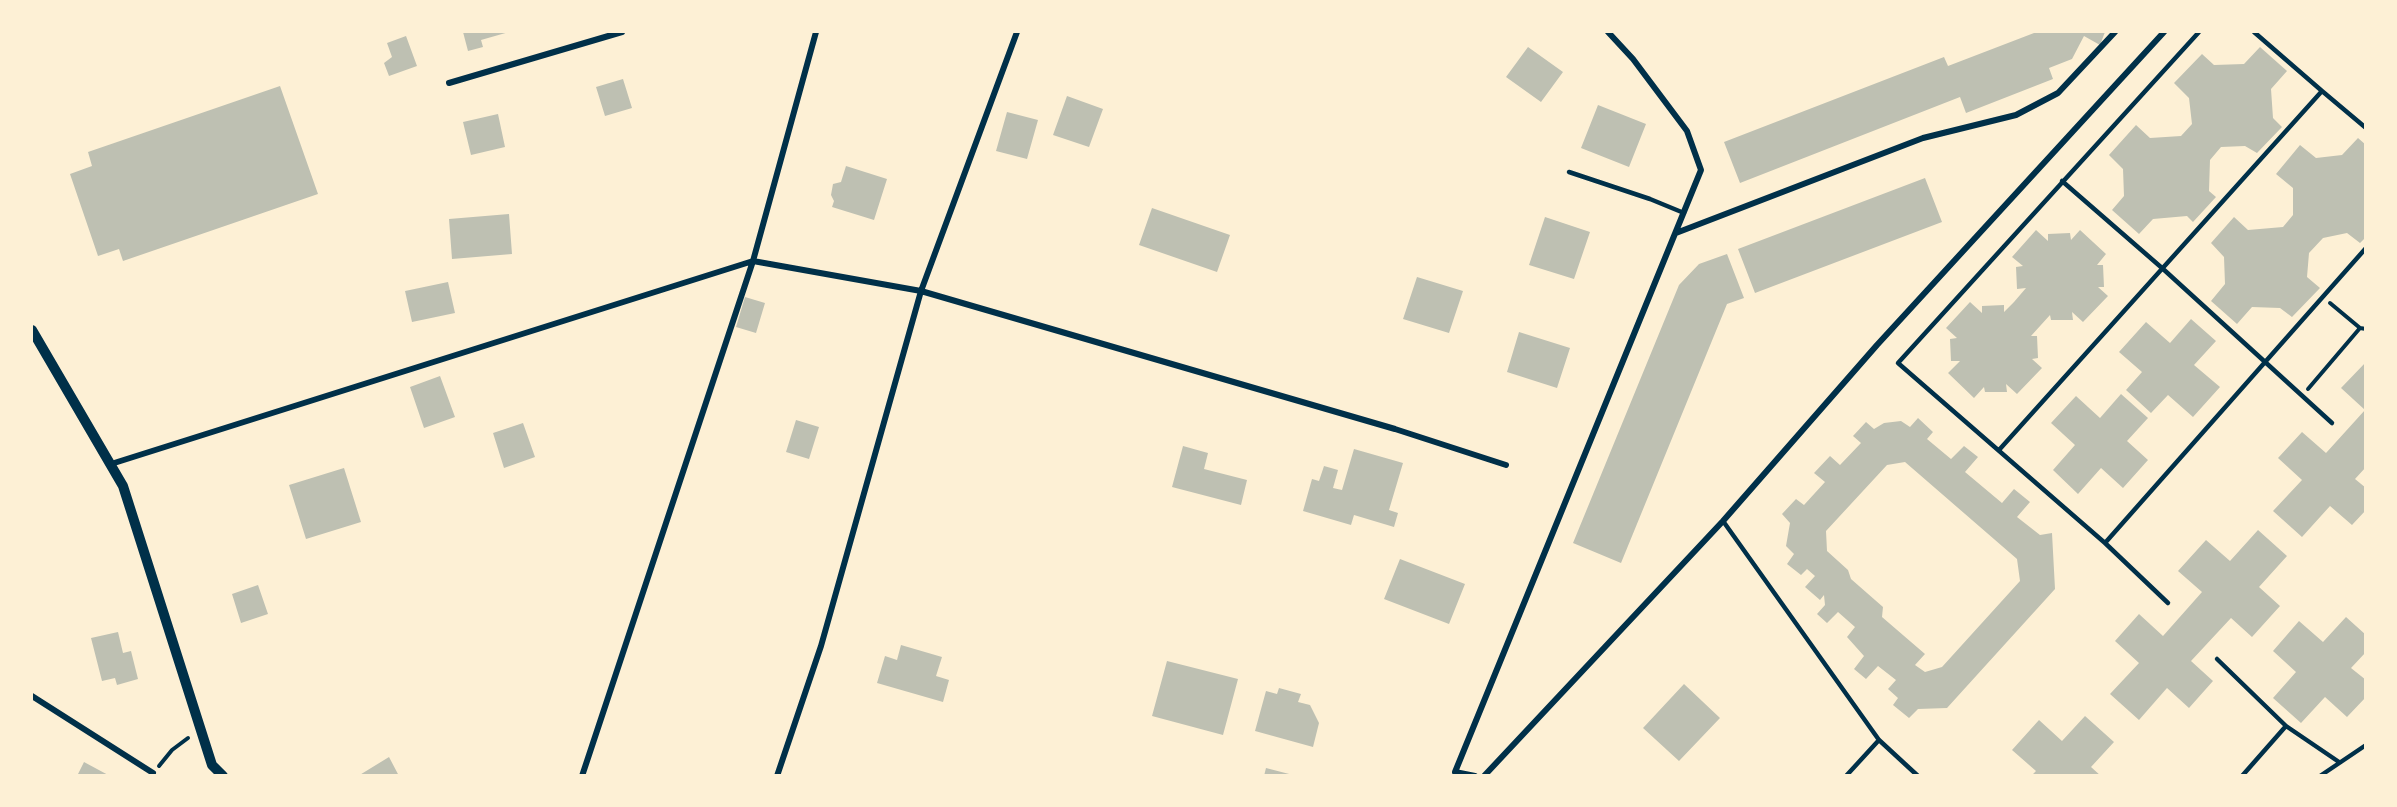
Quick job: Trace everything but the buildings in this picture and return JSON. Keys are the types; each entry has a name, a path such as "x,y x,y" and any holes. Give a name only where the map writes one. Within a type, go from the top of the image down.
{"street":[{"path":"449,83 622,32"},
{"path":"582,776 753,261 816,32"},
{"path":"777,776 820,646 921,291 1017,32"},
{"path":"1475,776 1455,772 1701,170 1687,131 1633,59 1608,32"},
{"path":"1676,234 1923,138 2016,115 2058,93 2115,32"},
{"path":"1484,776 1723,521 1901,319 2164,32"},
{"path":"111,464 753,261 921,291 1395,429 1506,465"},
{"path":"32,330 123,486 212,765 223,776"},
{"path":"32,696 153,773"}],"lane":[{"path":"2168,603 2105,543 1898,363 2199,32"},
{"path":"2254,32 2366,128"},
{"path":"1999,450 2322,91"},
{"path":"1569,172 1684,213"},
{"path":"2062,181 2162,268 2332,423"},
{"path":"2105,543 2366,248"},
{"path":"1723,521 1879,741 1918,776"},
{"path":"2217,659 2286,726 2340,762"},
{"path":"2242,776 2286,726"},
{"path":"1846,776 1879,741"},
{"path":"2320,776 2366,745"}],"path":[{"path":"2323,296 2360,328 2366,329"},
{"path":"2302,396 2360,328"},
{"path":"153,773 172,750 201,729"}]}
